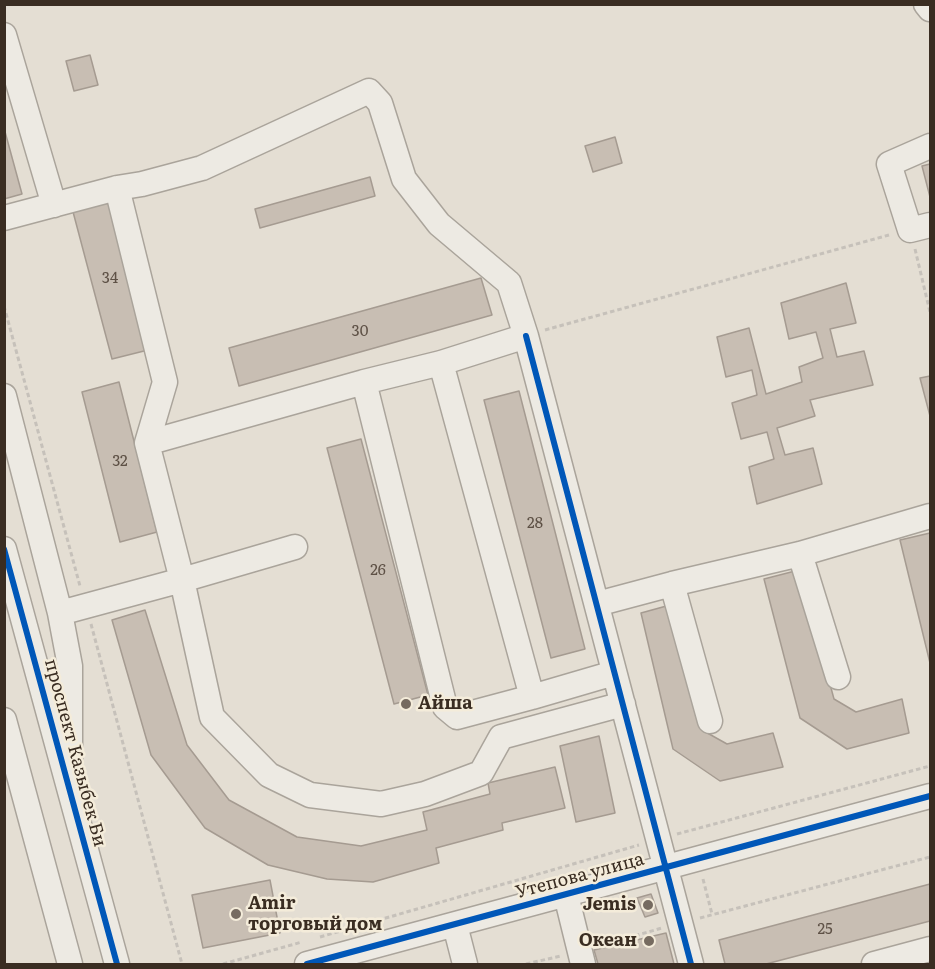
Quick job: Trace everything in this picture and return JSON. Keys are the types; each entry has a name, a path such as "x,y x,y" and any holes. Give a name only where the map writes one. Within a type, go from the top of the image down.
{"street":[{"path":"926,4 930,9"},
{"path":"4,35 54,205"},
{"path":"4,218 202,168 369,91 380,103 404,179 440,224 509,283 526,336 691,964"},
{"path":"920,227 889,164 930,146"},
{"path":"117,188 165,382 147,443 182,580 212,717 269,775 310,795 381,804 424,794 482,773 501,737 622,704"},
{"path":"147,443 364,382 441,363 526,336"},
{"path":"441,363 532,697"},
{"path":"364,382 445,708 457,717 614,673"},
{"path":"4,396 60,612 70,666 70,792"},
{"path":"597,604 800,554 930,516"},
{"path":"60,612 86,607 295,547"},
{"name":"проспект Казыбек Би","path":"4,549 117,964"},
{"path":"800,554 838,676"},
{"path":"672,584 710,721"},
{"path":"4,720 70,964"},
{"name":"Утепова улица","path":"305,953 455,924 930,796"},
{"path":"566,895 582,958"},
{"path":"455,924 465,964"},
{"path":"874,964 930,949"}],"path":[{"path":"526,336 920,227 930,312"},
{"path":"4,306 182,964"},
{"path":"315,938 658,840 930,766"},
{"path":"526,964 582,958 680,923 930,857"},
{"path":"702,874 712,914"},
{"path":"223,964 305,953"}],"building":[{"path":"90,55 98,85 74,91 66,61"},
{"path":"4,128 22,194 4,199"},
{"path":"615,137 622,163 593,172 585,146"},
{"path":"930,164 930,197 922,166"},
{"path":"370,177 375,196 260,228 255,209"},
{"path":"107,199 148,350 112,359 72,208"},
{"path":"481,278 492,315 239,386 229,348"},
{"path":"846,283 856,323 830,329 837,357 864,351 873,385 810,400 815,416 777,428 785,455 813,448 822,484 757,504 749,467 774,459 767,432 741,439 732,403 757,395 752,370 726,377 717,337 749,328 766,394 802,382 799,367 823,358 816,332 789,339 781,303"},
{"path":"930,376 930,416 920,378"},
{"path":"119,382 157,532 120,542 82,392"},
{"path":"519,391 585,649 551,658 484,400"},
{"path":"361,439 428,695 394,704 327,448"},
{"path":"930,533 930,663 900,540"},
{"path":"799,570 834,699 856,712 902,699 909,733 847,749 800,718 764,579"},
{"path":"670,605 702,730 727,744 773,733 783,767 720,781 673,749 641,613"},
{"path":"145,610 187,745 229,800 297,837 361,846 427,830 423,812 490,794 488,783 555,767 565,808 502,823 503,830 436,848 439,863 373,882 327,879 268,865 205,828 151,755 112,620"},
{"path":"599,736 615,813 576,822 560,746"},
{"name":"Amir торговый дом","path":"270,880 280,933 203,948 192,895"},
{"path":"930,884 930,921 766,964 725,964 719,940"},
{"name":"Jemis","path":"651,894 658,913 645,917 637,898"},
{"name":"Океан","path":"666,933 674,964 598,964 594,950"}],"cycle path":[{"path":"526,336 691,964"},
{"path":"4,549 117,964"},
{"path":"307,964 930,796"}],"place":[{"name":"Айша","path":"406,704"},
{"name":"Jemis","path":"648,905"},
{"name":"Amir торговый дом","path":"236,914"},
{"name":"Океан","path":"649,941"}]}
